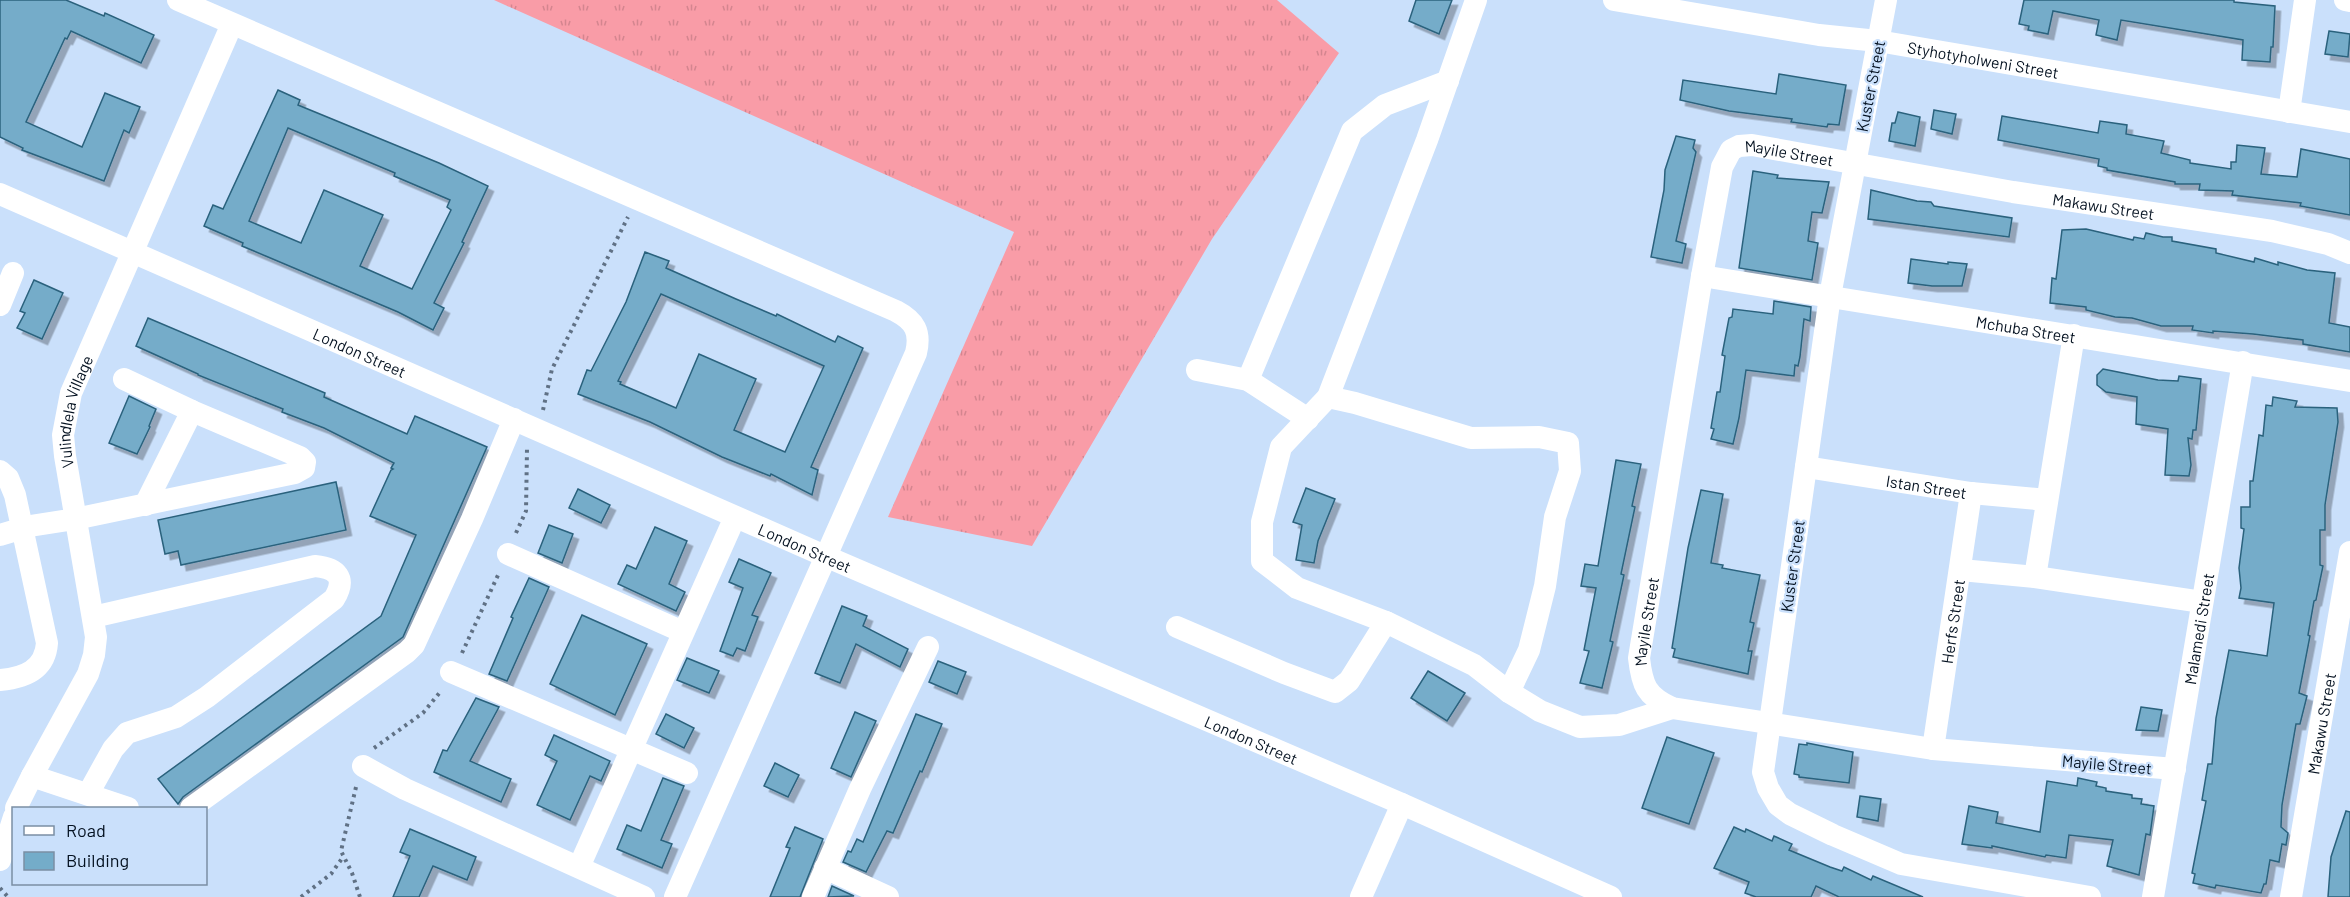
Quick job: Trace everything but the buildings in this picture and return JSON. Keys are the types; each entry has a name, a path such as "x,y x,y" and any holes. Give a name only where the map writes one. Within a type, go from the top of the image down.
{"street":[{"path":"178,0 896,311 912,322 918,334 916,353 675,897"},
{"path":"1476,0 1448,81 1328,397 1281,447 1262,522 1262,561 1297,588 1386,622 1474,665 1509,692 1540,711 1580,727 1619,725 1672,708"},
{"name":"Styhotyholweni Street","path":"1614,0 1819,34 1878,41 2350,122"},
{"name":"Kuster Street","path":"1886,0 1830,296 1763,772 1768,788 1778,805 1790,814 1901,864 2090,897"},
{"path":"2289,112 2305,0"},
{"path":"2345,0 2350,1"},
{"name":"Vulindlela Village","path":"16,807 88,674 94,655 96,637 93,617 64,456 65,416 71,393 232,24"},
{"path":"1248,380 1352,131 1385,105 1448,81"},
{"name":"Mayile Street","path":"1855,163 1752,146 1739,146 1731,150 1722,167 1639,658 1641,676 1647,691 1658,701 1672,708 1933,749 2175,769"},
{"name":"Makawu Street","path":"1855,163 2013,192 2272,231 2328,244 2350,253"},
{"name":"London Street","path":"0,194 735,517 1402,804 1611,897"},
{"path":"0,305 12,273"},
{"name":"Mchuba Street","path":"1702,276 2350,381"},
{"path":"2035,577 2074,335"},
{"name":"Malamedi Street","path":"2152,897 2243,362"},
{"path":"1197,370 1248,380 1308,419"},
{"path":"11,532 295,473 304,468 305,462 300,457 124,379"},
{"path":"1328,397 1471,438 1539,436 1568,443 1570,471 1555,517 1545,586 1529,650 1509,692"},
{"path":"145,505 192,411"},
{"path":"192,807 414,645 472,519 514,419"},
{"name":"Istan Street","path":"1806,467 1971,493 2048,500"},
{"path":"0,471 12,487 11,532 47,644 46,654 35,670 10,680 0,680"},
{"name":"Herfs Street","path":"1933,749 1971,493"},
{"path":"579,867 735,517"},
{"name":"Makawu Street","path":"2291,897 2350,552"},
{"path":"508,554 683,632"},
{"path":"88,794 113,749 127,732 176,717 207,697 334,599 339,591 340,582 338,575 328,567 315,566 93,617"},
{"path":"1961,570 2035,577 2202,602"},
{"path":"1177,627 1284,673 1335,692 1349,681 1386,622"},
{"path":"813,897 865,778 928,647"},
{"path":"451,672 687,773"},
{"path":"363,766 405,789 644,897"},
{"path":"32,776 125,807"},
{"path":"0,798 14,807"},
{"path":"1361,897 1402,804"},
{"path":"0,860 12,823"},
{"path":"825,868 888,897"}],"path":[{"path":"301,897 331,874 343,857"},
{"path":"0,888 8,897"}],"green space":[{"path":"494,0 1277,0 1339,53 1212,239 1032,546 888,517 1014,232"}]}
